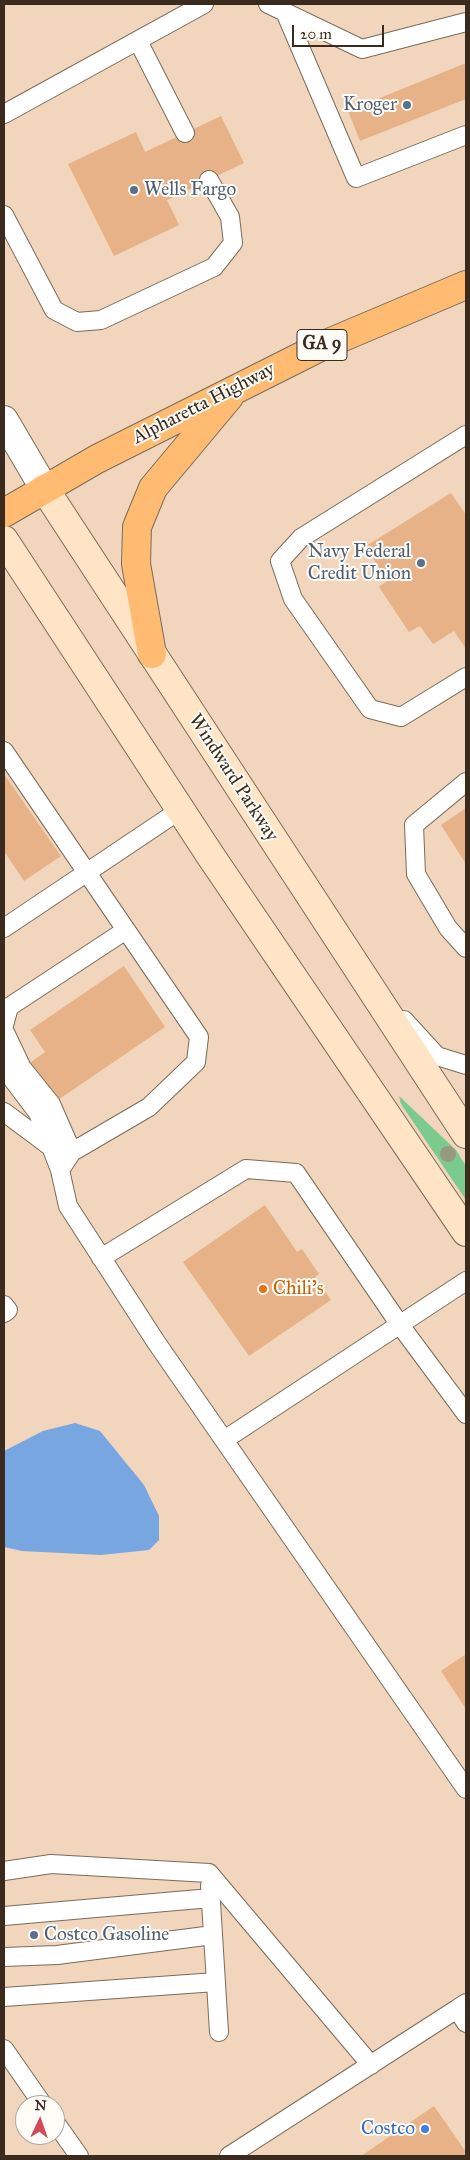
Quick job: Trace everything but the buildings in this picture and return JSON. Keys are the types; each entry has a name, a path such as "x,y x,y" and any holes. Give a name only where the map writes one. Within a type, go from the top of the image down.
{"main road":[{"name":"Alpharetta Highway","path":"4,513 44,488 324,344 466,285"},
{"path":"152,654 136,564 137,527 153,488 237,388"},
{"name":"Windward Parkway","path":"44,488 466,1134"},
{"path":"4,540 180,810 466,1232"}],"street":[{"name":"Windward Parkway","path":"4,420 44,488"}],"lane":[{"path":"4,114 204,4"},
{"path":"268,4 362,49 466,22"},
{"path":"286,12 356,178 466,135"},
{"path":"138,41 185,132"},
{"path":"4,215 54,310 76,322 101,320 214,268 232,243 230,217 209,180"},
{"path":"466,435 301,538 280,561 292,599 370,709 401,717 466,677"},
{"path":"4,751 15,779 41,816 87,872 200,1037 196,1062 149,1107 72,1152 60,1170"},
{"path":"466,782 414,825 416,874 448,928 466,948"},
{"path":"5,925 180,810"},
{"path":"4,1025 6,1011 126,930"},
{"path":"364,978 437,1056 466,1065"},
{"path":"4,1030 22,1068 51,1104 72,1152"},
{"path":"4,1059 10,1076 38,1113 60,1170 68,1206 224,1440 466,1789"},
{"path":"4,1112 51,1147"},
{"path":"101,1258 246,1169 296,1173 400,1325 466,1414"},
{"path":"224,1440 466,1281"},
{"path":"4,1305 8,1310 4,1313"},
{"path":"4,1871 51,1864 209,1873 372,2065"},
{"path":"209,1873 219,2032"},
{"path":"4,1916 211,1898"},
{"path":"4,1957 57,1955 213,1935"},
{"path":"4,1997 216,1982"},
{"path":"229,2156 372,2065 463,2012"},
{"path":"4,2049 36,2095"},
{"path":"65,2136 79,2156"}],"shaded area":[{"path":"4,4 466,4 466,2156 4,2156"}],"green space":[{"path":"399,1096 456,1150 466,1166 466,1200 401,1104"}],"water":[{"path":"75,1423 100,1431 144,1485 159,1516 159,1540 149,1550 101,1555 22,1551 4,1547 4,1451 43,1431"}],"place":[{"name":"Kroger","path":"407,105"},
{"name":"Wells Fargo","path":"134,190"},
{"name":"Navy Federal Credit Union","path":"421,563"},
{"name":"Chili's","path":"263,1289"},
{"name":"Costco Gasoline","path":"34,1935"},
{"name":"Costco","path":"425,2129"}]}
